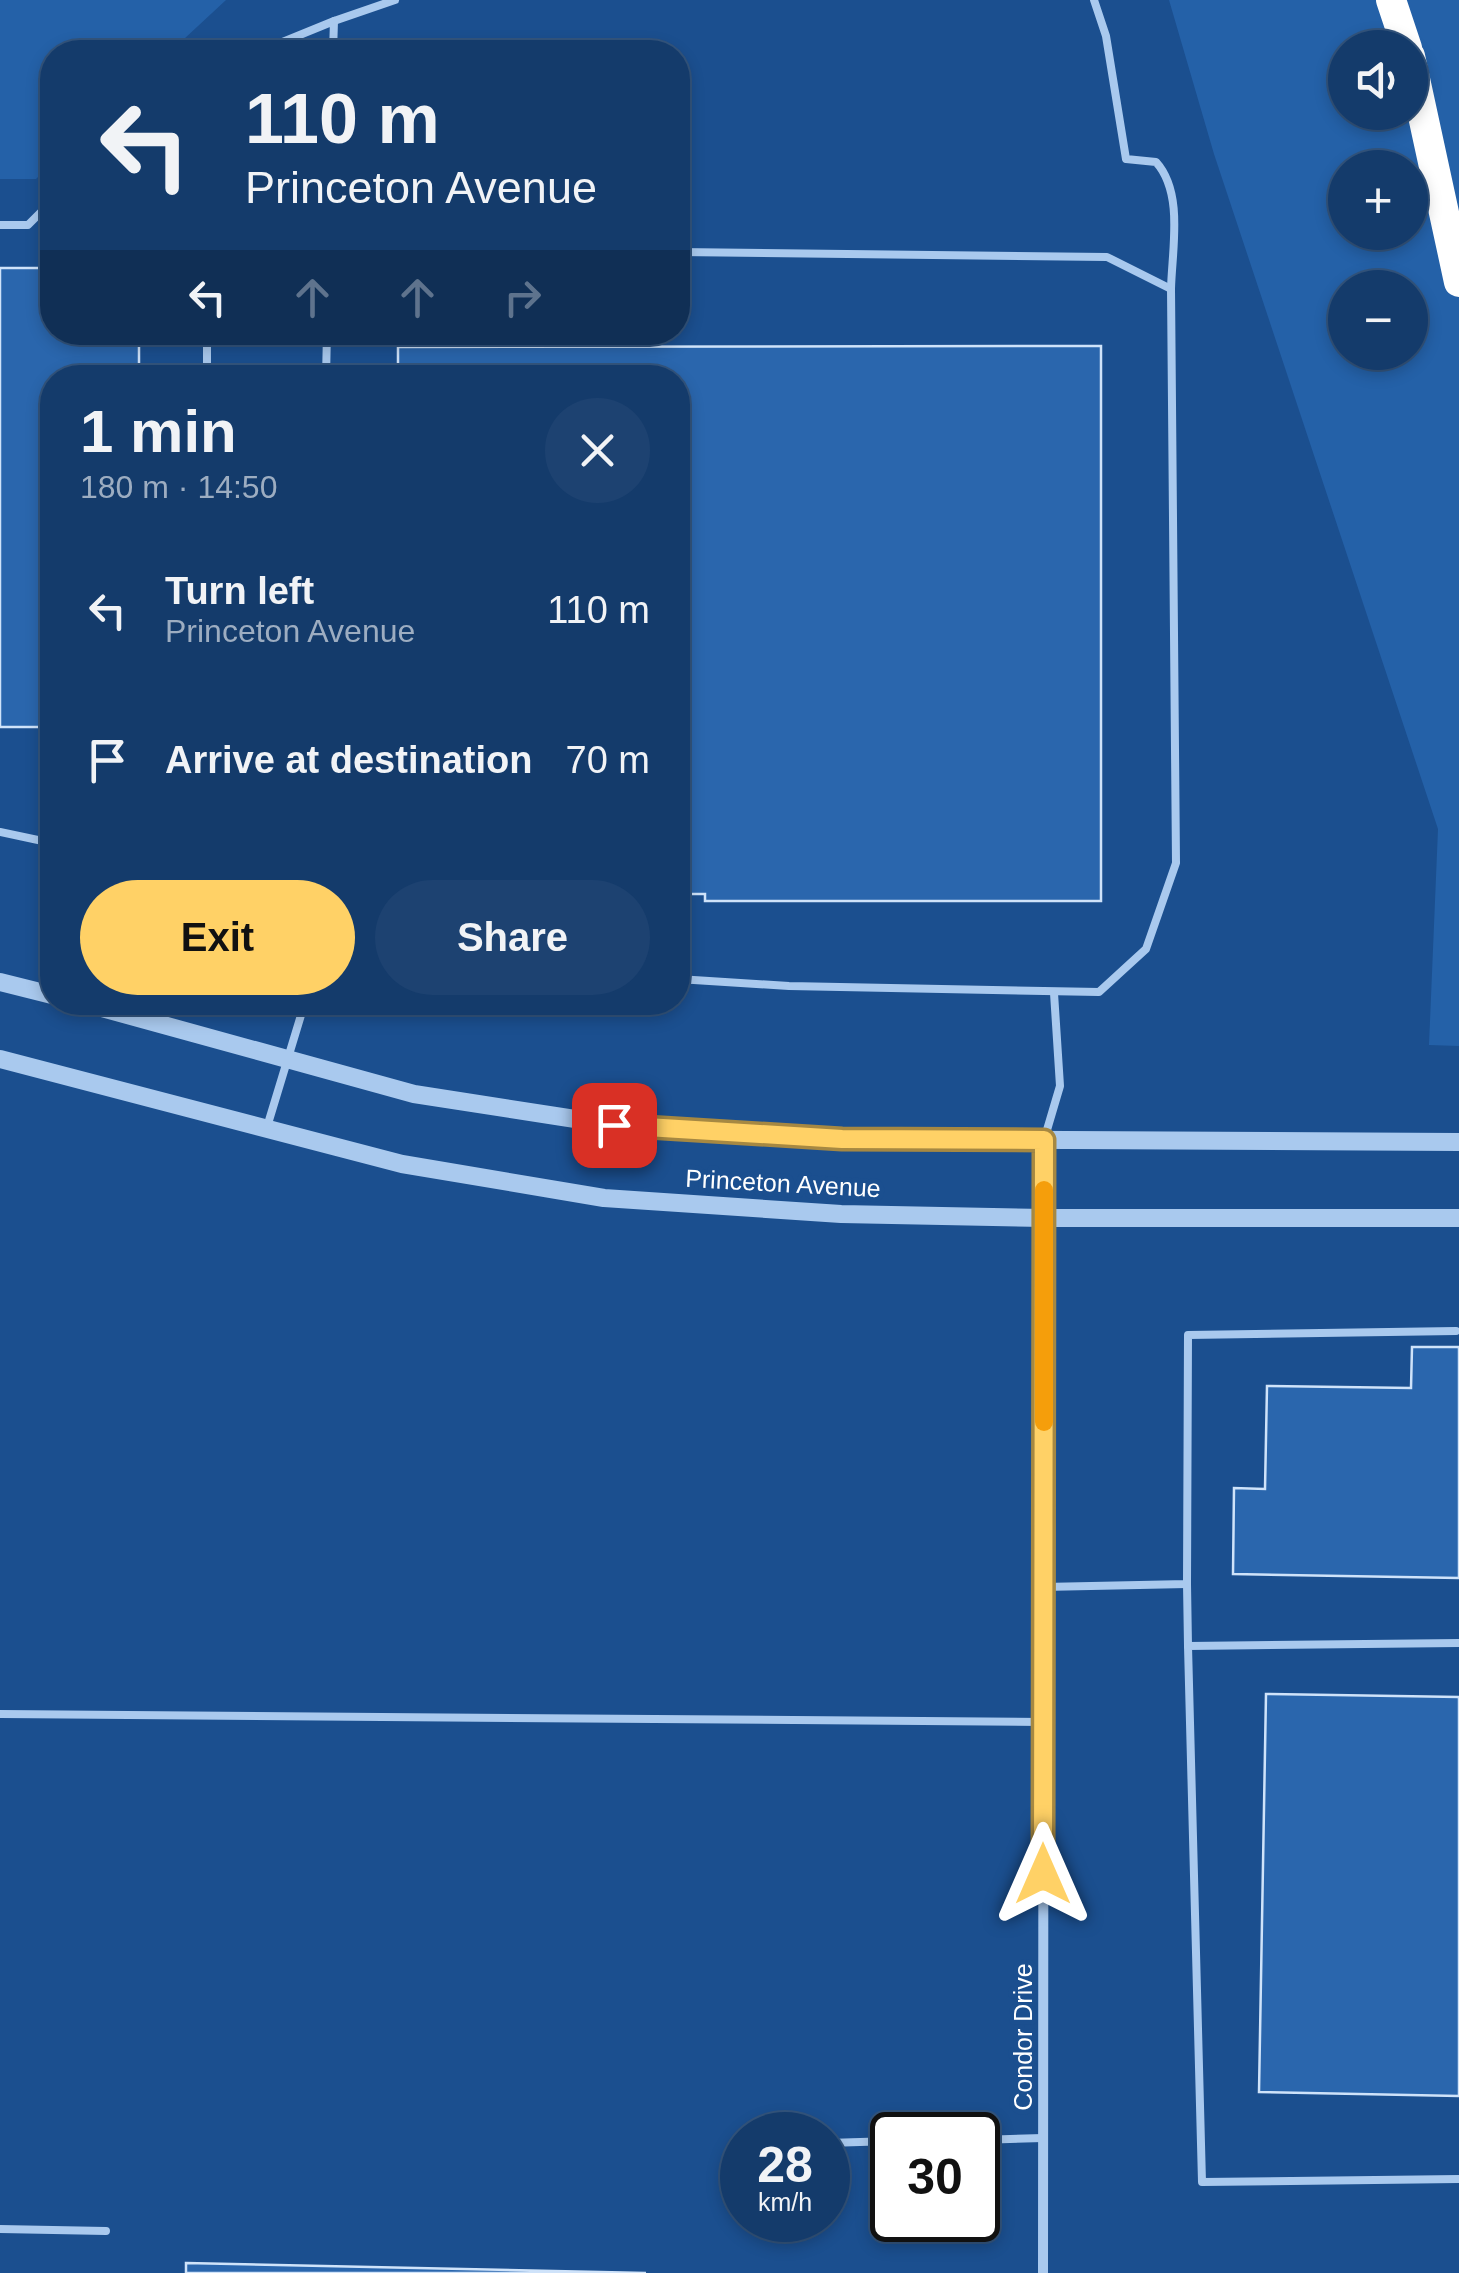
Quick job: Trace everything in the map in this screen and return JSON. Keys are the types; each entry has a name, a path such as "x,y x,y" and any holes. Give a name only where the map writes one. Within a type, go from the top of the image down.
{"highway":[{"path":"1391,0 1401,30"},
{"path":"1426,130 1459,282"}],"street":[{"path":"0,982 40,992"},
{"name":"Princeton Avenue","path":"127,1015 414,1094 614,1125 842,1139 1459,1142"},
{"name":"Princeton Avenue","path":"0,1059 402,1164 604,1198 840,1214 1459,1218"},
{"name":"Condor Drive","path":"1043,2273 1044,1140"}],"lane":[{"path":"286,40 395,0"},
{"path":"690,980 790,986 1099,992 1146,949 1176,864 1172,191 1167,174 1156,162 1126,160 1106,36 1094,0"},
{"path":"333,40 334,20"},
{"path":"0,225 28,226 40,214"},
{"path":"690,252 1107,256 1171,289"},
{"path":"0,832 40,840"},
{"path":"1044,1140 1060,1086 1054,993"},
{"path":"267,1128 300,1015"},
{"path":"1456,1331 1188,1336 1187,1584 1202,2182 1459,2180"},
{"path":"1043,1587 1187,1584"},
{"path":"1188,1646 1459,1643"},
{"path":"0,1714 1043,1722"},
{"path":"1000,2139 1043,2138"},
{"path":"0,2229 106,2231"}],"shaded area":[{"path":"0,0 226,0 183,40 40,40 40,175 36,179 0,179"},
{"path":"1169,0 1459,0 1459,1046 1429,1045 1438,829 1214,154"}],"building":[{"path":"0,268 40,268 40,345 139,345 139,365 40,365 40,727 0,727"},
{"path":"1101,346 1101,901 705,901 705,894 690,894 690,365 398,365 398,347"},
{"path":"1412,1347 1459,1347 1459,1578 1233,1574 1234,1488 1265,1489 1267,1386 1411,1388"},
{"path":"1266,1694 1459,1697 1459,2096 1259,2092"},
{"path":"186,2263 646,2273 186,2273"}],"slow traffic":[{"path":"1044,1190 1044,1422"}],"route":[{"path":"614,1125 842,1139 1044,1140 1043,1874"}]}
